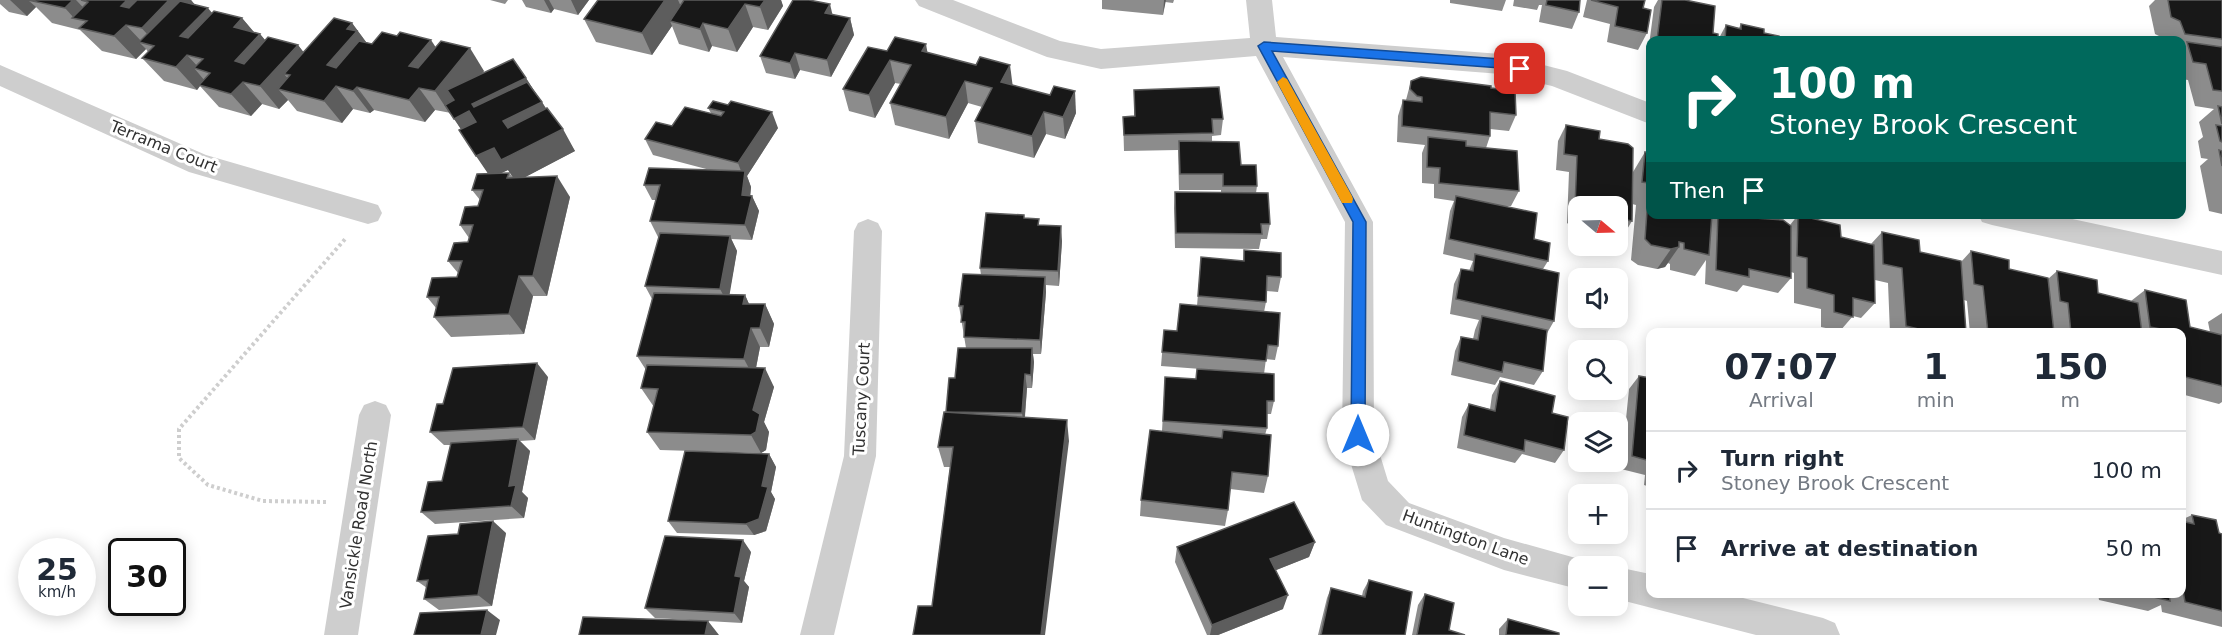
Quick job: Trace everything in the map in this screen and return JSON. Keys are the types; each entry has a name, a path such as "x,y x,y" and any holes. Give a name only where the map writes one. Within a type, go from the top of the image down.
{"street":[{"path":"928,0 1056,50 1101,59 1264,46 1501,64 1558,78 1646,112"},
{"name":"Huntington Lane","path":"1259,0 1264,46 1359,222 1358,435 1374,489 1398,514 1504,554 1568,570"},
{"name":"Terrama Court","path":"0,75 198,164 368,213"},
{"path":"2015,219 2222,263"},
{"name":"Tuscany Court","path":"817,635 860,456 868,231"},
{"name":"Vansickle Road North","path":"341,635 375,416"},
{"path":"1628,586 1646,590"},
{"path":"1677,598 1823,635"}],"path":[{"path":"362,503 263,501 208,485 179,458 179,429 368,213"}],"building":[{"path":"28,0 73,0 65,8"},
{"path":"81,0 127,0 121,6 129,8 137,0 169,0 142,28 126,25 114,36 79,28 87,21 72,18 88,2"},
{"path":"598,0 665,0 642,33 584,19"},
{"path":"684,0 765,0 760,7 745,4 728,29 703,23 700,29 670,21"},
{"path":"793,0 830,4 825,13 850,18 827,60 795,53 790,63 760,56"},
{"path":"1547,0 1580,0 1579,12 1546,5"},
{"path":"1591,0 1645,0 1643,8 1651,10 1647,33 1615,26 1618,7"},
{"path":"1662,0 1685,0 1715,6 1713,33 1718,36 1658,36"},
{"path":"2168,0 2222,0 2222,39 2185,34 2180,21 2171,17"},
{"path":"180,1 208,8 180,36 188,38 214,11 242,18 234,27 260,34 235,61 244,64 268,37 298,45 260,86 243,82 231,94 199,85 210,73 194,68 203,59 187,55 176,67 142,58 154,46 139,42"},
{"path":"334,18 352,23 347,29 357,31 327,65 336,68 359,41 372,44 382,32 397,36 400,32 431,40 409,66 418,68 441,41 470,48 435,91 419,88 409,100 357,87 353,91 336,86 324,101 278,89 290,75 284,74"},
{"path":"1741,24 1764,29 1764,33 1779,36 1725,36 1726,25 1741,29"},
{"path":"895,37 926,44 922,51 976,65 980,57 1010,65 1001,82 1050,95 1054,86 1075,91 1063,117 1044,112 1032,136 975,121 992,88 965,81 946,117 890,103 911,65 890,60 869,95 843,89 868,47 887,51"},
{"path":"2187,42 2222,47 2222,91 2213,90 2206,64 2193,62"},
{"path":"513,59 526,78 472,104 474,107 527,82 542,102 503,121 508,128 547,108 563,129 501,160 494,148 476,156 459,130 476,122 469,111 454,119 445,105 454,100 447,90"},
{"path":"1421,77 1515,91 1516,115 1490,112 1490,136 1402,126 1403,100 1422,102 1422,97 1417,96 1410,89 1411,81"},
{"path":"1219,87 1223,119 1212,119 1213,133 1124,135 1123,117 1135,116 1134,90"},
{"path":"713,101 728,105 731,101 772,112 738,163 645,139 656,122 672,126 685,107 721,116 724,112 708,108"},
{"path":"2218,106 2222,107 2222,124"},
{"path":"1566,125 1600,131 1599,139 1628,144 1633,148 1632,221 1628,220 1628,196 1575,196 1577,156 1564,154"},
{"path":"2216,125 2222,126 2222,142 2220,141"},
{"path":"1428,137 1466,141 1466,146 1517,151 1519,191 1439,183 1440,168 1427,167"},
{"path":"1179,141 1239,142 1241,165 1256,165 1257,186 1223,186 1223,174 1180,174"},
{"path":"1645,152 1646,183 1642,182"},
{"path":"649,168 745,171 742,195 752,196 745,225 650,221 660,185 644,185"},
{"path":"509,173 507,178 557,176 533,276 519,276 509,314 434,317 439,297 427,297 432,278 457,277 462,261 448,261 454,243 468,242 473,225 460,225 465,207 478,206 483,190 472,190 477,174"},
{"path":"1175,192 1268,193 1270,224 1261,224 1262,234 1176,233"},
{"path":"1456,196 1537,213 1534,239 1550,243 1548,261 1449,239"},
{"path":"986,213 1024,215 1024,218 1039,219 1038,225 1061,226 1058,271 980,268"},
{"path":"1646,219 1712,219 1709,255 1684,249 1684,243 1679,242 1679,247 1671,249 1651,245 1645,239"},
{"path":"1718,219 1783,220 1791,226 1791,278 1749,269 1749,277 1716,270"},
{"path":"1798,219 1815,219 1840,225 1841,237 1874,245 1875,303 1853,298 1853,317 1834,312 1834,295 1807,288 1807,258 1797,256"},
{"path":"1882,232 1919,240 1920,252 1961,261 1966,328 1906,326 1902,268 1883,264"},
{"path":"660,233 730,236 720,289 645,286"},
{"path":"1244,250 1281,253 1281,277 1267,276 1266,302 1198,296 1201,257 1244,261"},
{"path":"1971,251 2009,260 2009,269 2048,278 2053,328 1987,328 1983,286 1974,284"},
{"path":"1475,254 1559,273 1554,321 1456,299 1461,269 1473,271"},
{"path":"2057,271 2097,280 2098,293 2138,303 2141,328 2070,328 2068,303 2060,301"},
{"path":"963,274 1045,277 1040,340 964,337 965,322 961,322 963,306 959,306"},
{"path":"2145,290 2186,300 2190,327 2222,335 2222,386 2186,377 2186,328 2150,327"},
{"path":"654,293 745,295 743,304 765,304 760,328 751,328 744,359 637,356"},
{"path":"1180,304 1280,313 1278,346 1268,345 1266,361 1162,352 1164,330 1177,331"},
{"path":"1482,316 1547,330 1543,371 1504,362 1502,372 1458,361 1461,337 1478,340"},
{"path":"958,348 1032,348 1031,375 1025,374 1022,413 946,412 949,378 955,378"},
{"path":"537,363 523,427 430,432 437,404 443,404 453,368"},
{"path":"647,365 765,368 753,410 760,414 756,432 751,435 647,432 658,389 641,388"},
{"path":"1197,369 1274,374 1274,401 1267,401 1267,428 1163,421 1165,377 1196,379"},
{"path":"1639,376 1646,377 1646,460 1632,456"},
{"path":"1500,381 1555,396 1552,413 1568,417 1564,450 1525,440 1524,451 1464,435 1469,404 1495,411"},
{"path":"944,412 1067,420 1041,635 913,635 918,606 932,606 953,447 938,447"},
{"path":"1150,430 1222,438 1223,430 1271,435 1268,476 1232,472 1228,510 1141,500"},
{"path":"518,439 509,486 516,485 511,506 421,512 428,482 442,481 451,443"},
{"path":"685,451 769,454 762,486 768,487 759,519 746,524 668,521"},
{"path":"1294,502 1315,542 1270,559 1288,595 1212,625 1177,547"},
{"path":"2192,515 2216,520 2219,533 2222,534 2222,611 2185,602 2186,522 2194,524"},
{"path":"493,521 478,595 424,599 428,580 417,581 428,536 458,534 460,524"},
{"path":"665,536 743,540 735,576 741,577 734,613 645,608"},
{"path":"1369,580 1412,592 1405,635 1321,635 1331,588 1365,597"},
{"path":"1425,594 1454,603 1449,630 1465,635 1417,635"},
{"path":"487,610 481,635 414,635 420,613"},
{"path":"583,617 708,621 705,635 579,635"},
{"path":"1508,619 1559,633 1559,635 1506,635"}],"slow traffic":[{"path":"1283,82 1347,199"}],"route":[{"path":"1358,435 1359,222 1264,46 1501,64 1520,69"}]}
